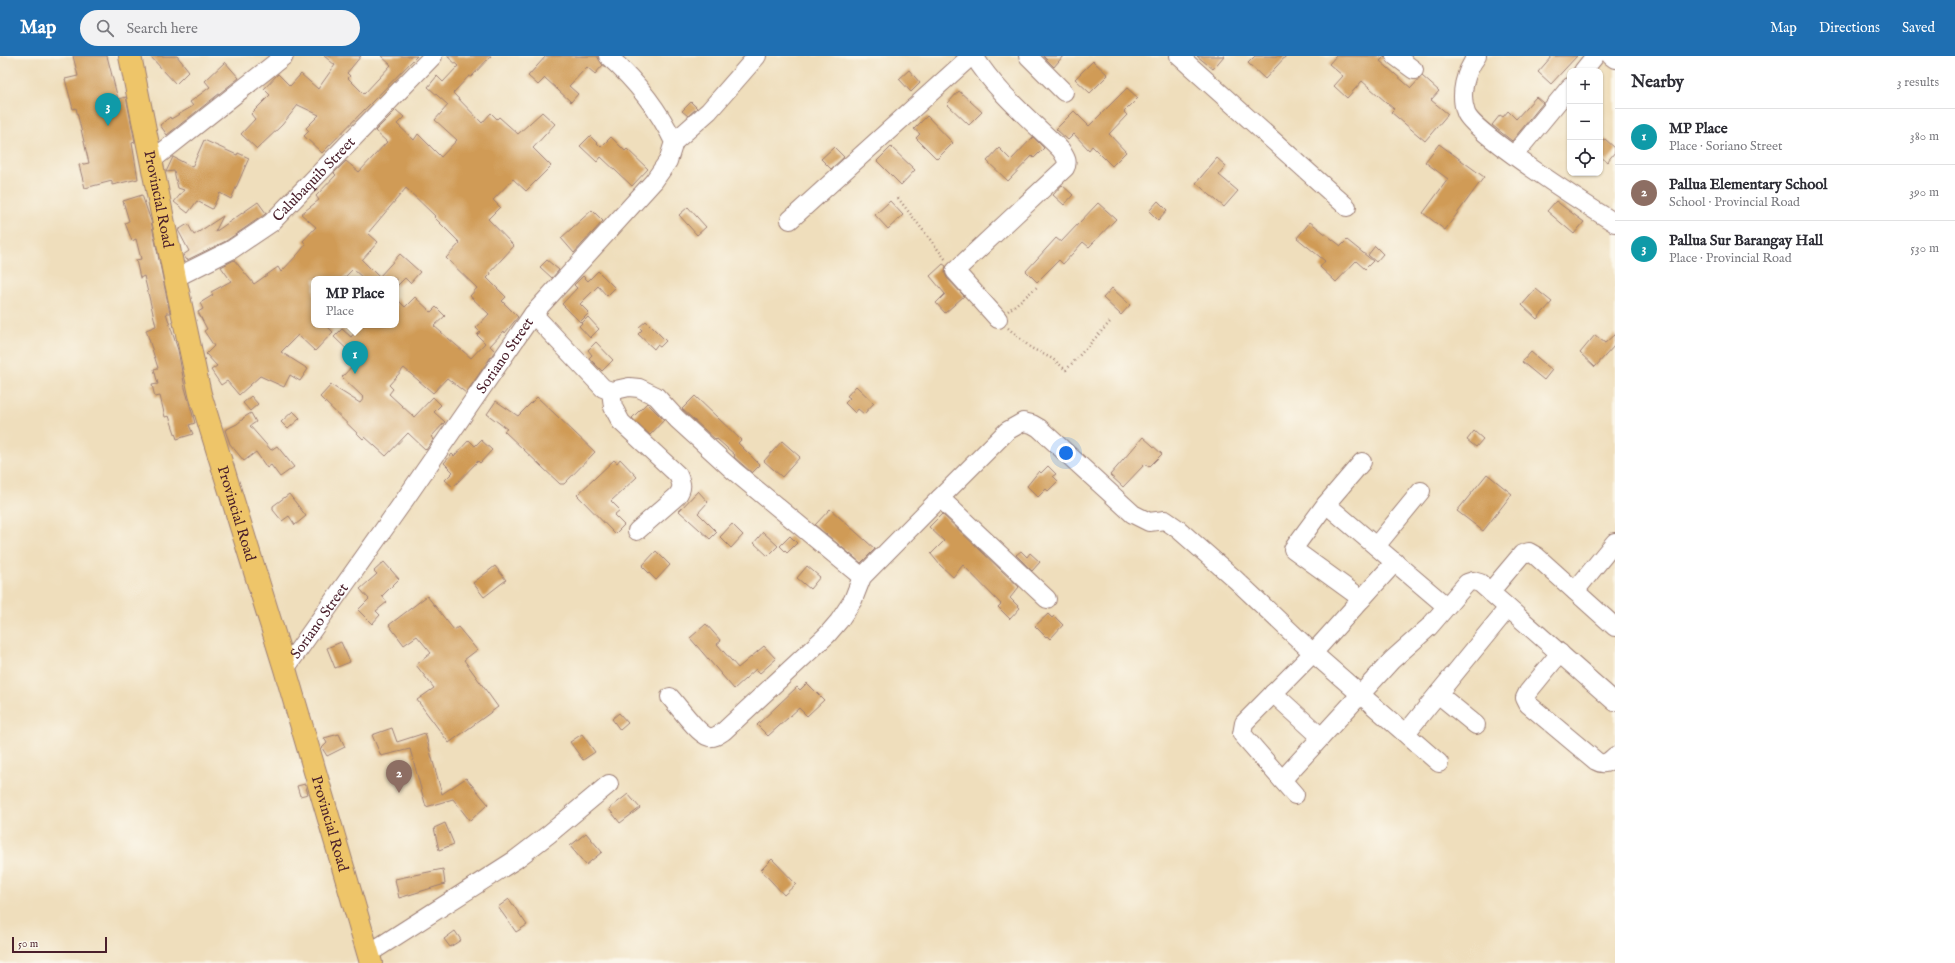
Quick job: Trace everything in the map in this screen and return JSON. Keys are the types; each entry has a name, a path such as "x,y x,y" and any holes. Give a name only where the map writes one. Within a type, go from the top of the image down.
{"main road":[{"name":"Provincial Road","path":"130,56 200,394 284,669 370,959"}],"street":[{"path":"151,161 284,56"},
{"name":"Calubaquib Street","path":"175,278 231,250 271,223 433,56"},
{"path":"608,56 628,74 648,98 674,142 708,111 757,56"},
{"path":"790,220 971,56"},
{"path":"974,56 984,73 1061,150 1067,159 1067,164 955,271 998,319"},
{"path":"1028,56 1064,92"},
{"path":"1178,56 1347,207"},
{"path":"1395,56 1414,70"},
{"path":"1476,56 1464,80 1463,102 1466,115 1488,136 1514,155 1615,223"},
{"path":"1585,68 1595,56"},
{"path":"1611,56 1615,59"},
{"path":"1514,155 1567,91"},
{"name":"Soriano Street","path":"284,669 397,512 533,314 654,181 668,161 674,142"},
{"path":"533,314 603,388 611,392 629,387 639,388 656,396 677,419 734,471 862,577"},
{"path":"611,392 613,407 621,422 678,475 682,484 681,490 677,496 637,531"},
{"path":"670,697 702,732 709,737 720,734 827,635 839,621 852,600 862,577 1007,431 1023,422 1032,424 1039,428 1133,514 1149,522 1165,520 1178,529 1236,580 1313,653 1406,733 1439,764"},
{"path":"1362,462 1326,504 1293,549 1362,599"},
{"path":"1376,546 1420,491"},
{"path":"940,498 1047,599"},
{"path":"1326,504 1446,606"},
{"path":"1575,591 1615,542"},
{"path":"1490,592 1522,554 1529,552 1536,556 1615,627"},
{"path":"1295,795 1242,734 1244,723 1313,653 1395,562"},
{"path":"1282,780 1392,660 1430,627 1446,606 1467,583 1473,581 1480,583 1615,702"},
{"path":"1406,733 1508,608"},
{"path":"1560,653 1528,692 1525,698 1528,704 1601,764 1608,763 1615,756"},
{"path":"1273,693 1321,737"},
{"path":"1438,694 1476,725"},
{"path":"370,959 515,860 609,784"}],"path":[{"path":"898,198 955,271"},
{"path":"1037,287 998,319 1031,348 1053,360 1066,370 1110,322"}],"building":[{"path":"73,56 107,56 118,99 126,97 135,142 132,143 138,179 112,185 112,181 85,188 79,165 89,163 76,108 73,109 65,79 78,76"},
{"path":"150,56 177,56 189,71 176,84"},
{"path":"324,56 361,56 347,73 350,76 348,78 364,94 391,65 381,56 417,56 322,153 304,136 309,131 306,128 319,115 298,105 282,125 257,149 241,134 255,119 251,114 270,95 264,89 278,74 290,86 301,74 318,89 335,65"},
{"path":"447,56 491,56 453,93 482,123 491,113 497,119 499,117 518,134 542,112 555,124 533,148 551,166 526,191 513,179 493,200 500,207 488,219 514,246 490,272 491,274 487,278 506,297 502,301 518,317 505,333 504,331 490,346 495,351 466,393 447,378 433,393 404,368 389,385 393,389 389,394 414,417 433,397 441,405 434,412 445,422 431,437 434,439 426,450 408,433 386,456 365,437 363,439 320,397 331,385 360,403 364,398 342,377 358,360 334,337 342,329 351,337 359,328 399,328 399,301 405,307 415,297 431,312 436,307 445,316 434,326 471,358 485,343 477,335 480,332 476,328 489,314 470,296 477,288 446,258 460,243 406,188 368,233 378,242 362,260 378,276 361,276 353,269 346,276 311,276 311,328 329,328 333,332 315,351 298,335 281,352 308,369 300,381 290,375 284,387 260,376 239,395 227,381 221,385 211,370 217,366 206,354 214,346 204,331 207,329 198,312 203,309 200,303 213,295 211,292 231,281 221,267 234,260 254,284 278,267 281,272 306,244 303,241 316,227 301,214 319,200 316,196 336,175 334,173 346,161 359,172 387,142 375,131 396,110 404,117 397,124 414,140 418,134 441,157 457,140 435,120 448,105 428,87 437,76 443,82 458,66"},
{"path":"546,56 597,56 603,65 595,74 587,67 569,86 578,94 571,102 545,78 538,85 528,76"},
{"path":"1043,56 1063,56 1054,67"},
{"path":"1197,56 1224,56 1213,69"},
{"path":"1255,56 1286,56 1265,79 1248,63"},
{"path":"1336,56 1385,56 1380,61 1411,88 1422,76 1439,91 1431,100 1448,114 1425,141 1391,112 1394,109 1362,81 1347,98 1334,86 1343,76 1329,64"},
{"path":"1552,56 1577,56 1551,84 1538,72"},
{"path":"1093,61 1108,75 1090,93 1075,79"},
{"path":"225,62 239,78 167,135 160,125 170,117 171,119 193,106 190,102 210,87 205,81"},
{"path":"909,70 920,83 911,92 899,79"},
{"path":"1127,88 1138,98 1124,112 1127,115 1109,134 1126,152 1112,166 1092,146 1089,150 1074,134 1068,140 1056,129 1074,111 1089,126"},
{"path":"959,91 982,112 969,125 947,104"},
{"path":"1536,97 1543,103 1512,141 1492,125 1500,115 1503,117 1508,111 1516,119"},
{"path":"691,102 697,108 688,116 682,111"},
{"path":"927,116 953,143 937,159 916,138 920,134 914,129"},
{"path":"590,136 601,147 611,137 625,151 627,149 648,169 632,186 601,157 597,162 580,146"},
{"path":"1033,137 1044,148 1034,158 1032,156 1008,181 987,161 999,148 1011,160"},
{"path":"1605,139 1615,148 1615,152 1607,162 1603,159 1603,141"},
{"path":"204,140 237,155 238,153 249,158 231,199 220,193 212,209 197,201 188,213 174,202 184,190 178,188 174,171 166,172 173,157 192,167"},
{"path":"1439,144 1484,177 1445,230 1423,213 1448,179 1425,162"},
{"path":"834,147 844,157 831,169 821,159"},
{"path":"891,147 915,170 901,185 877,161"},
{"path":"1217,158 1226,166 1219,175 1238,191 1224,207 1196,183"},
{"path":"1062,185 1073,195 1064,205 1053,195"},
{"path":"142,195 151,221 170,313 166,313 178,350 185,388 195,423 189,425 193,434 177,439 169,416 165,417 160,396 155,397 152,385 158,384 154,369 158,368 146,330 156,326 144,276 140,278 136,260 141,259 136,239 132,241 125,223 129,221 123,201"},
{"path":"890,201 903,215 888,229 875,215"},
{"path":"1158,201 1167,210 1158,220 1149,211"},
{"path":"1556,201 1584,222 1574,234 1547,211"},
{"path":"258,202 266,213 264,215 226,241 187,260 183,255 189,251 178,230 188,224 194,235 223,216 215,232"},
{"path":"1098,203 1116,219 1089,247 1083,242 1063,264 1059,260 1037,282 1026,271 1056,238 1061,242"},
{"path":"688,207 706,227 697,235 679,215"},
{"path":"592,210 603,221 574,253 561,238"},
{"path":"1310,222 1341,246 1347,240 1373,261 1365,269 1356,261 1336,282 1320,267 1325,261 1297,238"},
{"path":"1375,246 1383,254 1376,262 1368,255"},
{"path":"400,254 420,272 410,283 405,278 399,284 399,276 380,276"},
{"path":"547,260 559,270 552,278 540,267"},
{"path":"943,264 946,266 945,273 947,278 964,296 945,313 936,303 945,294 930,276"},
{"path":"598,271 615,288 607,296 598,286 580,304 589,313 580,322 562,304 577,288 574,285 583,276 588,281"},
{"path":"1112,288 1130,305 1121,315 1103,298"},
{"path":"1536,289 1552,302 1537,319 1522,305"},
{"path":"588,317 599,329 590,338 579,326"},
{"path":"646,321 666,341 660,347 657,345 654,349 638,334 642,330 639,327"},
{"path":"1615,334 1615,345 1595,367 1580,353 1595,335 1605,343"},
{"path":"596,342 613,360 602,371 589,358 592,355 588,350"},
{"path":"1531,352 1552,370 1544,380 1522,362"},
{"path":"856,386 874,403 864,414 858,409 855,413 845,403 850,398 847,396"},
{"path":"251,396 258,404 250,411 243,403"},
{"path":"695,396 741,440 738,443 760,465 752,473 734,457 735,455 682,409"},
{"path":"537,397 595,452 564,484 560,484 504,431 507,429 487,414 496,401 518,416"},
{"path":"647,403 664,420 650,435 632,418"},
{"path":"293,411 300,418 288,429 281,422"},
{"path":"251,413 256,422 250,426 271,450 277,446 294,467 280,477 271,465 267,468 256,452 244,461 230,444 225,430 237,424"},
{"path":"1474,431 1483,439 1476,447 1467,440"},
{"path":"1143,437 1162,454 1149,467 1145,464 1123,487 1110,475"},
{"path":"469,440 475,446 481,440 492,450 480,463 478,461 453,487 445,480 453,472 444,463 452,454 454,456"},
{"path":"782,441 800,457 782,477 764,461"},
{"path":"620,459 637,477 611,501 620,510 614,515 624,525 615,534 577,495 614,460 617,463"},
{"path":"1048,466 1056,474 1053,476 1058,481 1048,491 1046,489 1038,497 1027,486 1039,471 1041,473"},
{"path":"1487,474 1512,494 1483,531 1457,511"},
{"path":"698,491 708,502 698,513 717,532 710,539 679,511"},
{"path":"289,494 306,516 295,525 289,516 282,521 273,510 273,506"},
{"path":"830,509 875,549 861,563 815,525"},
{"path":"942,514 1019,587 1010,598 1020,608 1010,619 998,607 1001,604 963,565 953,577 931,554 944,541 929,527"},
{"path":"732,524 743,535 731,548 720,537"},
{"path":"763,532 778,546 768,556 754,543"},
{"path":"790,536 797,543 787,553 780,546"},
{"path":"656,551 670,565 656,580 642,566"},
{"path":"1021,551 1027,557 1030,553 1040,562 1032,571 1016,555"},
{"path":"384,562 399,579 382,596 387,602 376,611 380,615 372,624 358,610 369,599 360,589 377,574 374,571"},
{"path":"495,566 506,580 484,597 473,583"},
{"path":"807,566 820,577 810,589 797,578"},
{"path":"427,596 454,630 458,627 477,650 464,660 498,707 449,743 417,700 434,688 416,665 431,653 417,636 404,645 389,625"},
{"path":"1048,614 1052,618 1054,616 1063,625 1050,639 1035,626"},
{"path":"706,624 721,641 717,644 738,668 764,646 776,659 760,673 756,669 734,689 690,638"},
{"path":"341,642 350,662 335,668 327,648"},
{"path":"807,683 824,700 807,716 799,708 768,736 757,725 797,687 800,690"},
{"path":"619,713 628,723 620,730 612,719"},
{"path":"392,728 397,742 425,733 442,794 466,778 488,804 470,821 453,799 426,807 410,749 381,756 372,735"},
{"path":"339,734 345,747 327,756 322,748 327,743 324,738"},
{"path":"582,734 595,752 583,760 570,742"},
{"path":"305,784 308,794 300,796 297,786"},
{"path":"628,794 640,808 620,823 609,809"},
{"path":"445,823 454,844 439,850 434,828"},
{"path":"586,833 602,852 586,865 570,846"},
{"path":"772,859 796,884 784,895 761,870"},
{"path":"443,869 445,884 399,898 395,879"},
{"path":"509,899 527,925 516,932 498,907"},
{"path":"455,931 461,940 450,947 444,939"}],"place":[{"name":"Pallua Sur Barangay Hall","path":"108,126"},
{"name":"MP Place","path":"355,374"},
{"name":"Pallua Elementary School","path":"399,793"}]}
